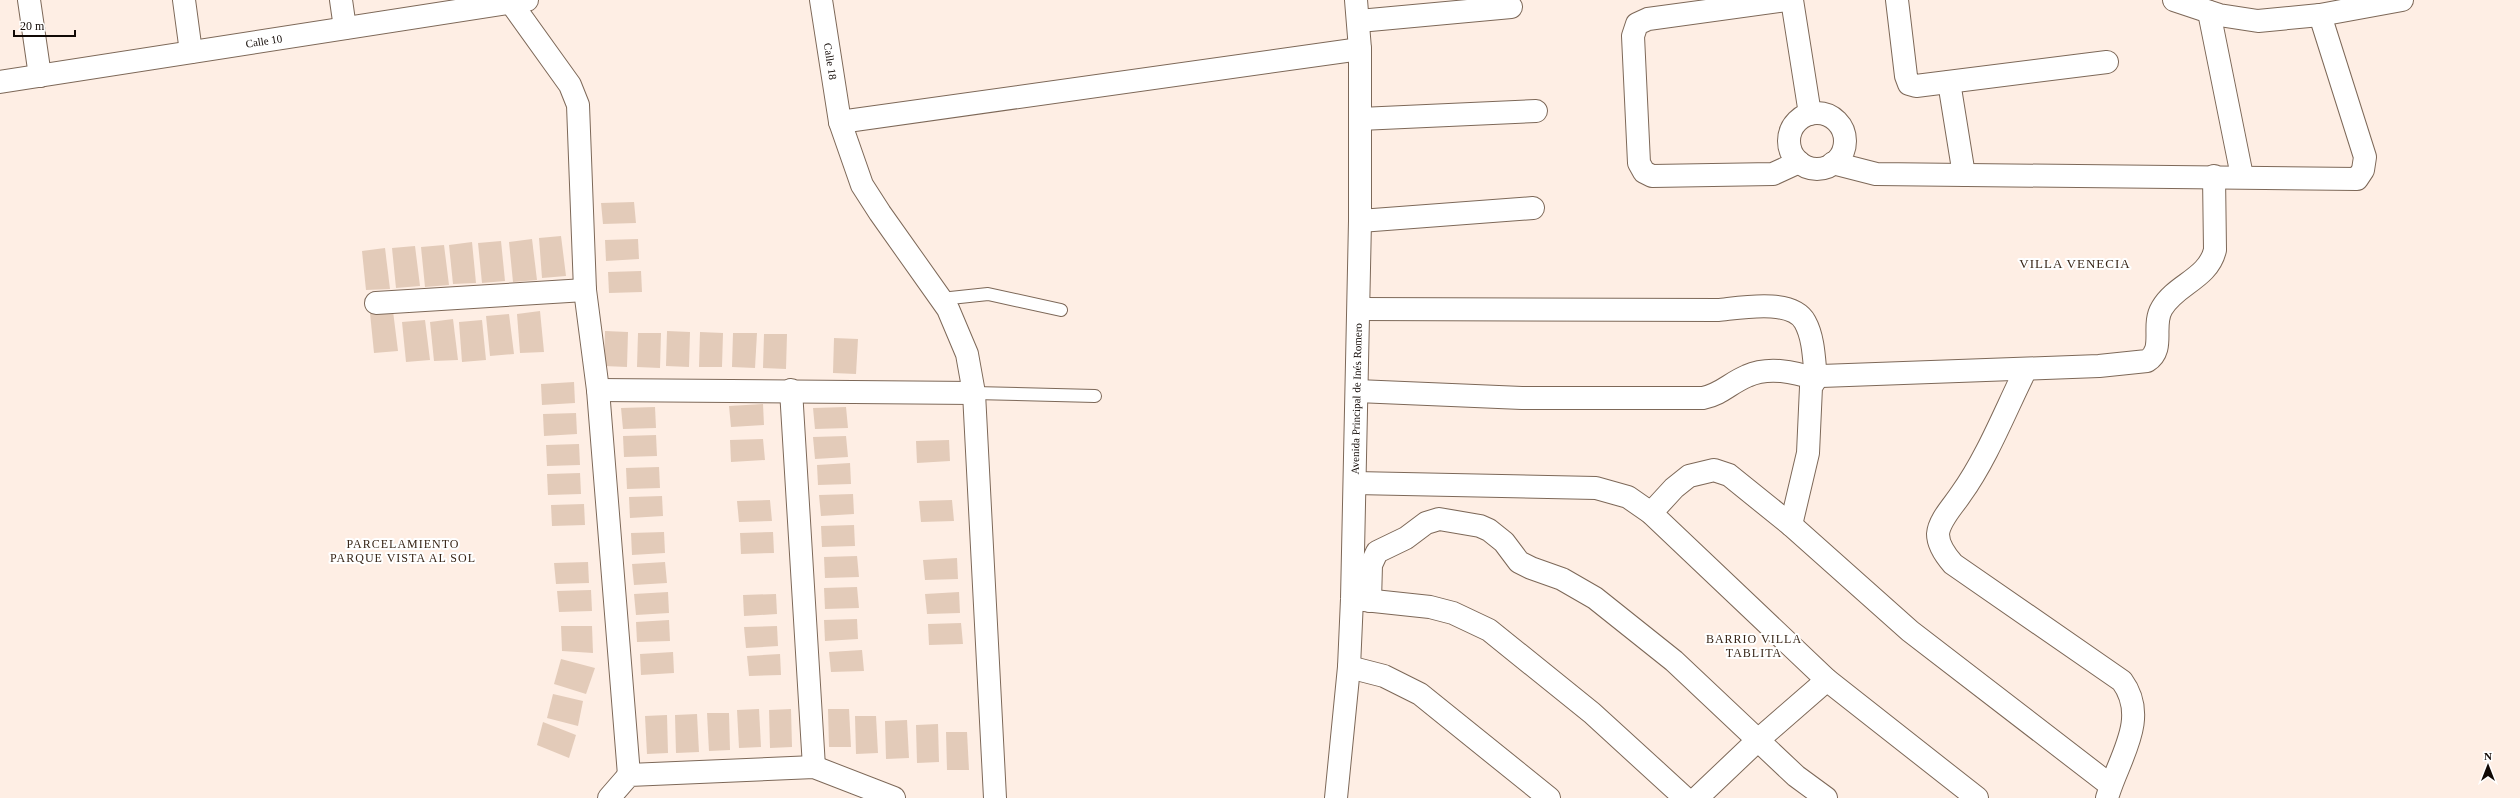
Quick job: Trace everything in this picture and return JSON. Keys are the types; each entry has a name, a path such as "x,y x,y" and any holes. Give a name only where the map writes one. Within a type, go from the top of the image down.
{"street":[{"path":"29,0 40,76"},
{"path":"184,0 191,52"},
{"path":"341,0 345,28"},
{"name":"Calle 18","path":"821,0 840,122 862,185 948,309 967,354 974,393 995,798"},
{"name":"Avenida Principal de Inés Romero","path":"1336,798 1349,667 1361,600 1354,483 1360,221 1360,49 1359,21 1356,0"},
{"path":"1787,0 1648,19 1637,24 1633,36 1639,163 1644,172 1652,176 1772,174 1799,162"},
{"path":"1792,0 1810,114"},
{"path":"1897,0 1909,84 1916,86 2107,62"},
{"path":"2174,0 2209,12 2244,20 2320,16 2402,0"},
{"path":"515,1 570,85 578,105 584,290 598,390 630,775"},
{"name":"Calle 10","path":"0,82 515,1"},
{"path":"1359,21 1511,7"},
{"path":"2209,12 2242,176"},
{"path":"1833,163 1876,174 2357,178 2363,170 2365,157 2320,16"},
{"path":"840,122 1360,49"},
{"path":"1949,82 1964,174"},
{"path":"1360,119 1536,111"},
{"path":"1810,114 1825,114 1838,123 1842,129 1844,144 1839,158 1833,163 1816,169 1799,162 1790,150 1789,135 1797,122 1810,114"},
{"path":"1356,391 1522,398 1703,398 1718,395 1746,376 1767,371 1790,372 1816,379 1827,375 2099,366 2147,361 2152,357 2158,346 2157,322 2162,308 2172,296 2204,272 2213,258 2215,250 2214,176"},
{"path":"1360,221 1533,208"},
{"path":"376,302 584,290"},
{"path":"1358,309 1718,310 1755,307 1782,308 1796,312 1805,322 1811,339 1816,379 1812,387 1808,453 1791,525"},
{"path":"1651,513 1681,481 1698,472 1714,470 1729,475 1791,525 1910,631 2109,792 2134,724 2134,704 2122,680 1953,564 1944,552 1938,533 1946,516 1968,484 2026,369"},
{"path":"598,390 791,390 974,393"},
{"path":"791,390 814,767"},
{"path":"1354,483 1596,488 1628,497 1651,513 1827,680 1977,798"},
{"path":"1685,798 1592,713 1489,630 1453,613 1430,607 1361,600 1371,565 1377,552 1406,538 1426,523 1439,520 1480,526 1497,535 1525,565 1562,579 1595,598 1674,661 1796,776 1826,798"},
{"path":"1349,667 1384,676 1420,694 1549,798"},
{"path":"1697,798 1758,740 1827,680"},
{"path":"609,798 630,775 814,767 894,798"}],"lane":[{"path":"941,300 988,294 1061,310"},
{"path":"974,393 1095,396"}],"building":[{"path":"634,202 636,223 603,224 601,203"},
{"path":"561,236 566,276 542,278 539,238"},
{"path":"532,239 537,280 513,282 509,242"},
{"path":"638,239 639,259 606,261 605,240"},
{"path":"501,241 505,281 482,283 478,243"},
{"path":"472,242 476,283 453,284 449,245"},
{"path":"444,245 449,285 425,287 421,247"},
{"path":"415,246 420,286 396,288 392,248"},
{"path":"385,248 390,289 366,290 362,251"},
{"path":"641,271 642,292 609,293 608,272"},
{"path":"393,311 398,351 374,353 370,313"},
{"path":"540,311 544,352 520,353 517,314"},
{"path":"509,314 514,354 490,356 486,316"},
{"path":"453,319 458,360 434,361 430,322"},
{"path":"425,320 430,360 406,362 402,322"},
{"path":"482,320 486,360 462,362 459,322"},
{"path":"605,331 628,332 627,367 604,366"},
{"path":"667,331 690,332 689,367 666,366"},
{"path":"700,332 723,333 722,367 699,367"},
{"path":"638,333 661,333 660,368 637,367"},
{"path":"733,333 757,333 755,368 732,367"},
{"path":"764,334 787,334 786,369 763,368"},
{"path":"834,338 858,339 856,374 833,373"},
{"path":"574,382 575,403 542,405 541,384"},
{"path":"763,404 764,425 731,427 729,406"},
{"path":"655,407 656,428 623,429 621,408"},
{"path":"846,407 848,428 815,429 813,408"},
{"path":"576,413 577,434 544,436 543,414"},
{"path":"656,435 657,456 624,457 623,436"},
{"path":"846,436 848,457 815,459 813,437"},
{"path":"763,439 765,460 731,462 730,440"},
{"path":"949,440 950,461 917,463 916,441"},
{"path":"579,444 580,465 547,466 546,445"},
{"path":"850,463 851,484 818,485 817,465"},
{"path":"659,467 660,488 627,489 626,468"},
{"path":"580,473 581,494 548,495 547,474"},
{"path":"853,494 854,514 821,516 819,495"},
{"path":"662,496 663,516 630,518 629,497"},
{"path":"770,500 772,521 739,522 737,501"},
{"path":"952,500 954,521 921,522 919,501"},
{"path":"584,504 585,525 552,526 551,505"},
{"path":"854,525 855,546 822,547 821,526"},
{"path":"664,532 665,553 632,555 631,533"},
{"path":"773,532 774,553 741,554 740,533"},
{"path":"857,556 859,577 825,578 824,557"},
{"path":"957,558 958,579 925,580 923,560"},
{"path":"588,562 589,583 556,584 554,563"},
{"path":"665,562 667,583 634,585 632,564"},
{"path":"857,587 859,608 825,609 824,588"},
{"path":"591,590 592,611 559,612 557,591"},
{"path":"668,592 669,613 636,615 634,594"},
{"path":"959,592 960,613 927,614 925,594"},
{"path":"776,594 777,614 744,616 743,595"},
{"path":"857,619 858,639 825,641 824,620"},
{"path":"669,620 670,641 637,642 636,622"},
{"path":"961,623 963,644 929,645 928,624"},
{"path":"561,626 592,626 593,653 562,651"},
{"path":"777,626 778,646 746,648 744,627"},
{"path":"862,650 864,671 831,672 829,652"},
{"path":"673,652 674,673 641,675 640,654"},
{"path":"780,654 781,675 749,676 747,656"},
{"path":"561,659 595,668 586,694 554,684"},
{"path":"553,694 583,701 578,726 547,718"},
{"path":"759,709 761,747 739,748 737,710"},
{"path":"791,709 792,747 770,748 769,710"},
{"path":"828,709 849,709 851,747 829,747"},
{"path":"707,713 729,713 730,750 709,751"},
{"path":"697,714 699,752 676,753 675,715"},
{"path":"667,715 668,753 647,754 645,716"},
{"path":"855,716 876,716 878,753 856,754"},
{"path":"907,720 909,758 886,759 885,721"},
{"path":"543,722 576,735 569,758 537,745"},
{"path":"938,724 939,762 917,763 916,725"},
{"path":"946,732 967,732 969,770 947,770"}],"district":[{"name":"VILLA VENECIA","path":"2075,263"},
{"name":"PARCELAMIENTO PARQUE VISTA AL SOL","path":"403,551"},
{"name":"BARRIO VILLA TABLITA","path":"1754,646"}]}
